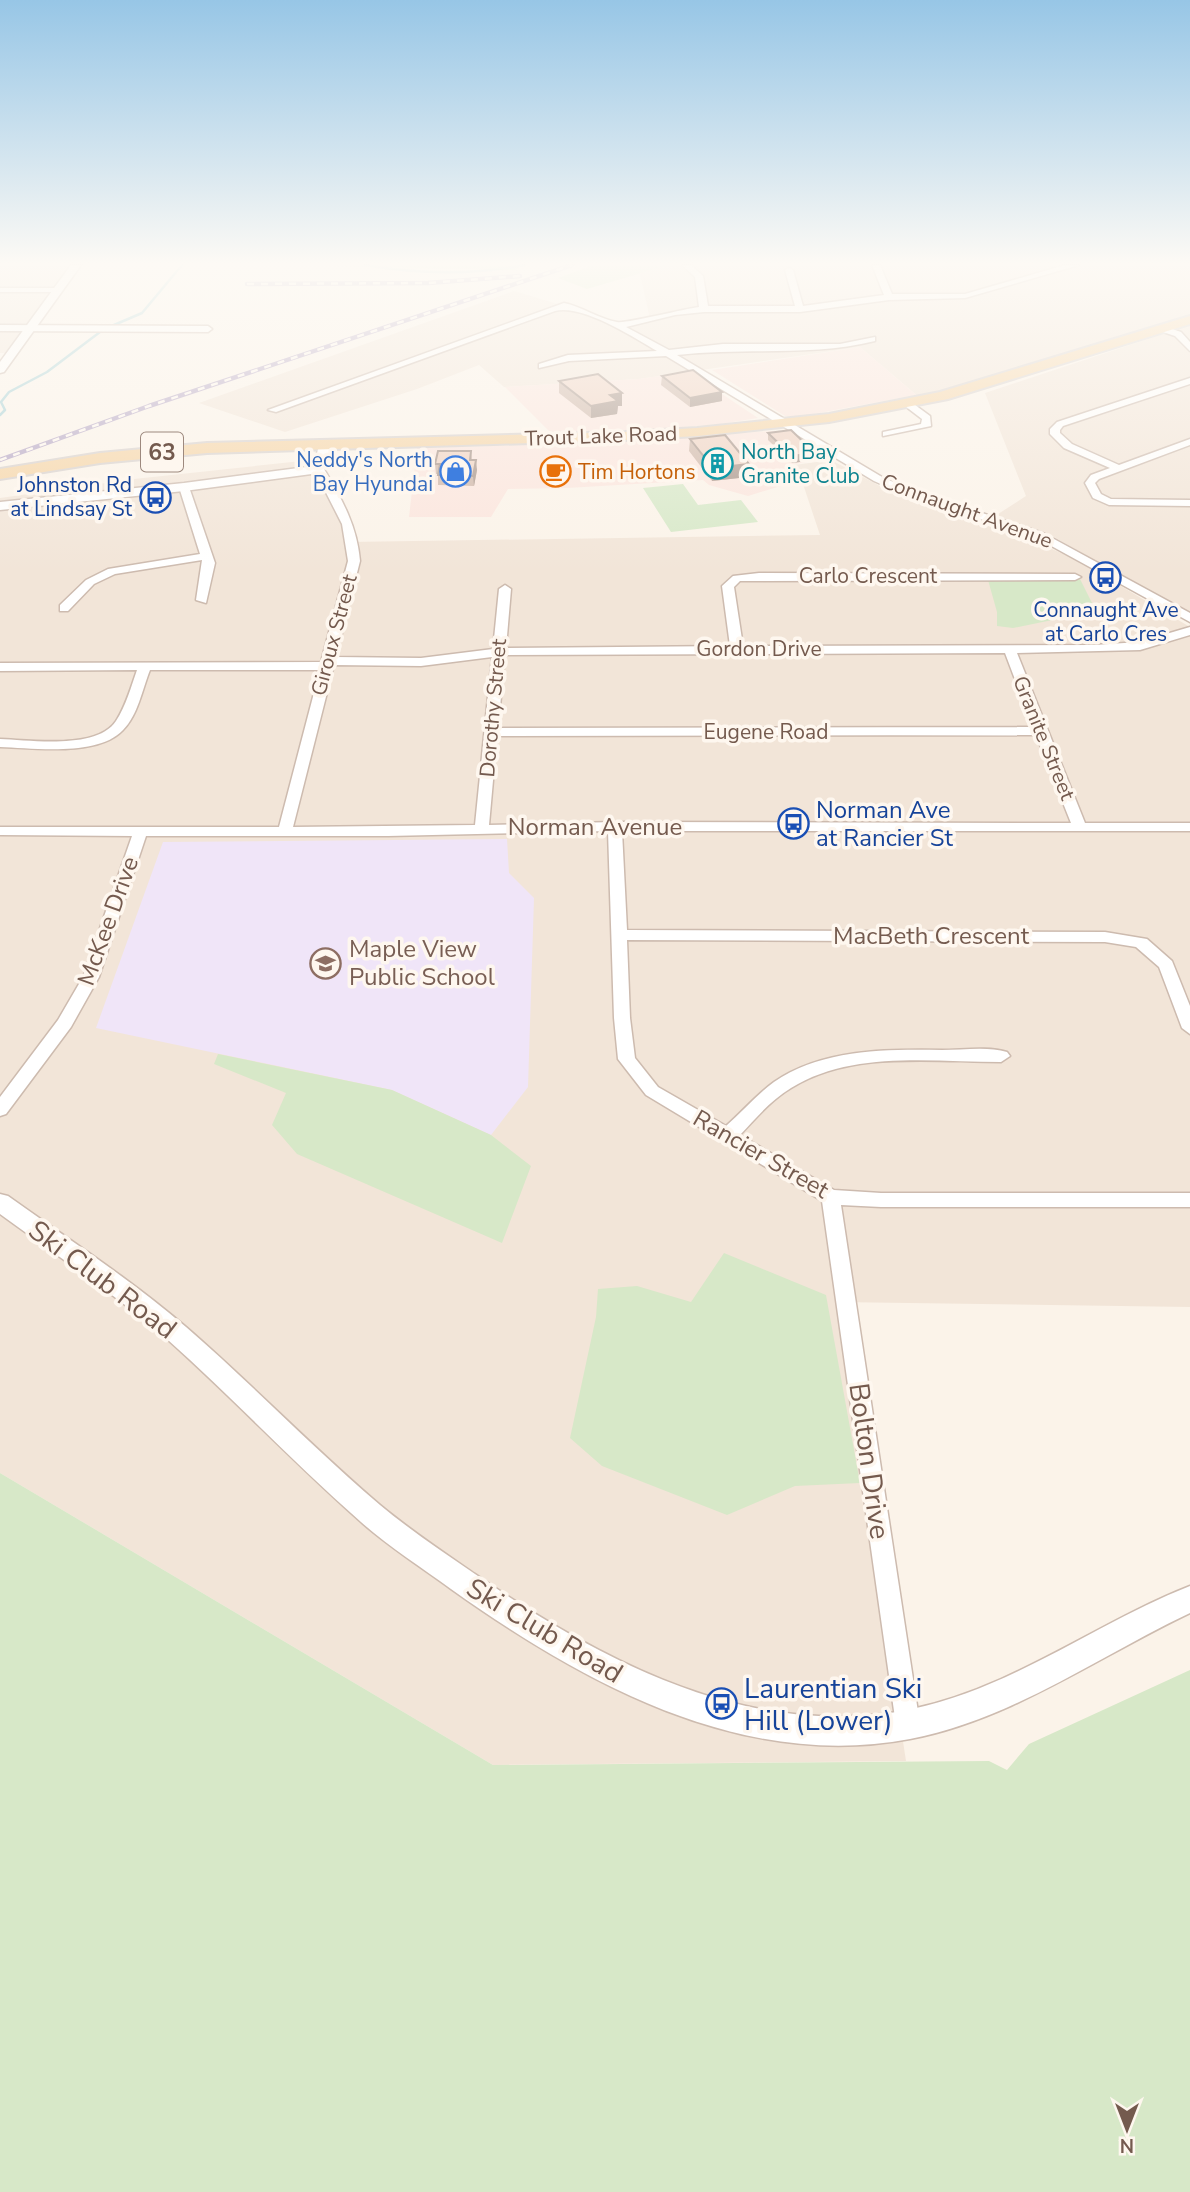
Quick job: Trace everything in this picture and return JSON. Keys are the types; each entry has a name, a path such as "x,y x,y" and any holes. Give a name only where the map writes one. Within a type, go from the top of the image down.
{"main road":[{"name":"Trout Lake Road","path":"0,474 138,454 207,448 625,436 785,423 908,404 1040,367"}],"street":[{"name":"Connaught Avenue","path":"273,410 391,367"},
{"name":"Connaught Avenue","path":"692,367 878,480 1040,535 1190,618"},
{"path":"1118,468 1068,446 1055,434 1055,429 1060,424 1190,381"},
{"path":"887,434 926,426 927,418 908,404"},
{"path":"1190,442 1095,477 1090,483 1097,496 1109,502 1190,503"},
{"path":"0,506 319,469 325,444"},
{"name":"Giroux Street","path":"285,831 354,561 348,520 319,469"},
{"path":"184,486 209,563 202,600"},
{"path":"64,608 90,582 112,571 207,556"},
{"name":"Carlo Crescent","path":"737,649 728,586 737,578 1075,577"},
{"name":"Dorothy Street","path":"482,827 505,589"},
{"name":"Gordon Drive","path":"0,667 421,662 498,652 737,649 1010,651 1119,648 1159,641 1190,631"},
{"name":"Granite Street","path":"1010,651 1079,826"},
{"path":"0,743 76,743 107,738 120,726 145,667"},
{"name":"Eugene Road","path":"492,732 1040,731"},
{"name":"Norman Avenue","path":"0,831 388,832 482,827 1190,827"},
{"name":"Rancier Street","path":"615,827 622,1018 627,1059 652,1091 831,1197 881,1200 1190,1200"},
{"name":"McKee Drive","path":"0,1110 65,1023 91,977 141,832"},
{"name":"MacBeth Crescent","path":"620,935 1105,937 1141,943 1166,965 1190,1028"},
{"path":"727,1136 785,1083 819,1065 862,1058 1001,1056"},
{"name":"Bolton Drive","path":"831,1197 908,1725"},
{"name":"Ski Club Road","path":"0,1202 172,1330 372,1515 502,1611 584,1659 678,1703 764,1724 844,1733 908,1725 965,1711 1190,1599"}],"shaded area":[{"path":"299,367 473,367 417,389 285,432 199,403"},
{"path":"482,367 720,367 639,379 504,387"},
{"path":"729,367 884,367 916,395 803,416 785,416 712,370"},
{"path":"884,367 1025,367 921,399"},
{"path":"1062,367 1190,367 1190,614 1047,533 995,516 1026,496 985,393"},
{"path":"689,372 758,418 658,429 551,433 505,387 638,379"},
{"path":"772,431 797,436 829,459 786,465 800,480 748,496 709,485 703,480 508,489 491,517 409,517 417,448 562,444"},
{"path":"311,460 349,542 820,535 802,481 787,466 831,460 893,493 994,524 1075,559 1190,627 1190,1307 836,1302 906,1761 493,1765 0,1473 0,498 134,479"},
{"name":"Maple View Public School","path":"507,839 509,873 534,898 528,1087 491,1135 392,1090 96,1028 163,842"}],"green space":[{"path":"683,484 698,505 741,500 758,522 671,532 643,488"},
{"path":"1080,579 1096,611 1013,628 997,626 997,612 988,580"},
{"path":"218,1054 392,1090 491,1135 531,1166 502,1243 297,1154 272,1125 286,1093 214,1064"},
{"path":"724,1253 826,1295 860,1483 795,1486 727,1515 602,1466 570,1438 596,1317 598,1289 637,1286 691,1302"},
{"path":"0,1473 493,1765 989,1761 1007,1770 1029,1744 1190,1670 1190,2192 0,2192"}],"building":[{"path":"693,370 722,392 690,398 662,376"},
{"path":"598,374 622,393 610,395 618,401 591,406 559,381"},
{"path":"791,430 815,453 792,456 768,433"},
{"path":"725,435 749,464 713,468 690,439"},
{"path":"438,451 471,451 470,460 476,460 473,476 438,475 440,464 435,464"}],"waterway":[{"path":"0,415 5,410 1,402 9,392 53,367"}],"railway":[{"path":"0,460 265,367"}],"place":[{"name":"North Bay Granite Club","path":"718,464"},
{"name":"Neddy's North Bay Hyundai","path":"456,472"},
{"name":"Tim Hortons","path":"555,472"},
{"name":"Johnston Rd at Lindsay St","path":"155,497"},
{"name":"Connaught Ave at Carlo Cres","path":"1106,578"},
{"name":"Norman Ave at Rancier St","path":"793,824"},
{"name":"Maple View Public School","path":"326,963"},
{"name":"Laurentian Ski Hill (Lower)","path":"721,1704"}]}
